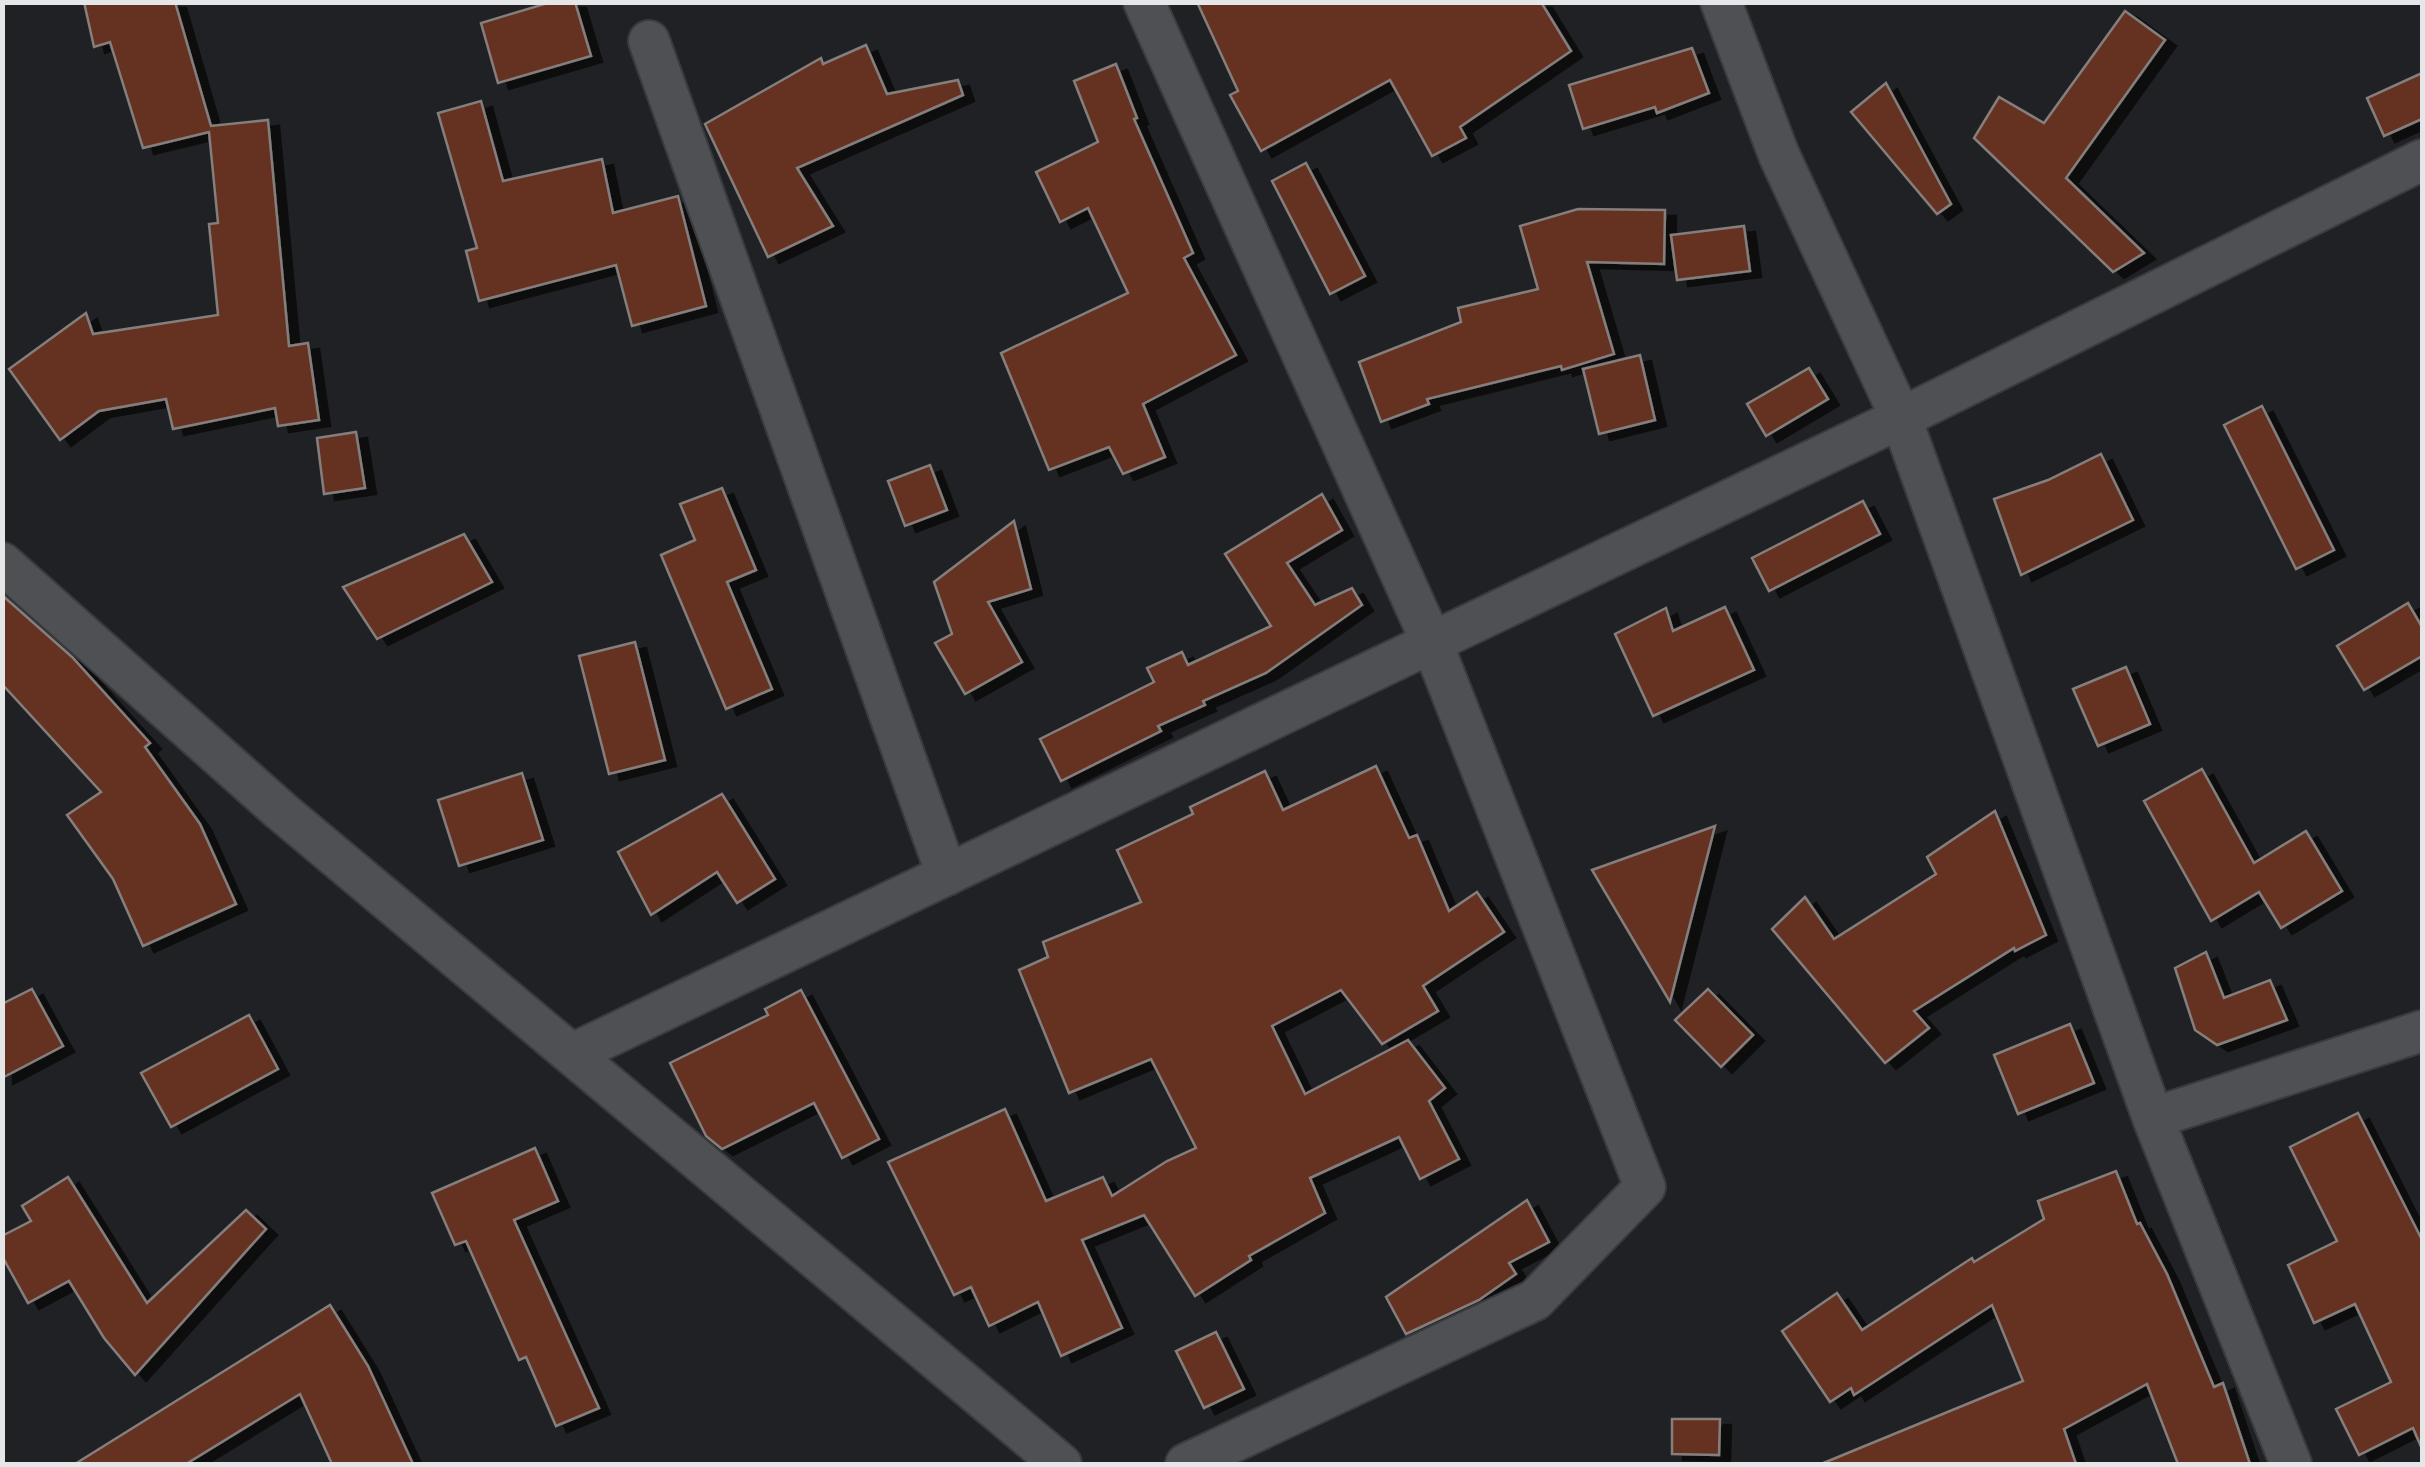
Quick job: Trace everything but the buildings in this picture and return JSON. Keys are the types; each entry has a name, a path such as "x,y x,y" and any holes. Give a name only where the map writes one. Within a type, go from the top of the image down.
{"street":[{"path":"1144,2 1432,643 1645,1188 1535,1300 1186,1464"},
{"path":"1720,2 1779,155 1901,418 2153,1118 2291,1464"},
{"path":"649,41 946,875"},
{"path":"572,1054 1901,418 2422,160"},
{"path":"2,563 281,810 1062,1464"},
{"path":"2153,1118 2422,1032"}]}
